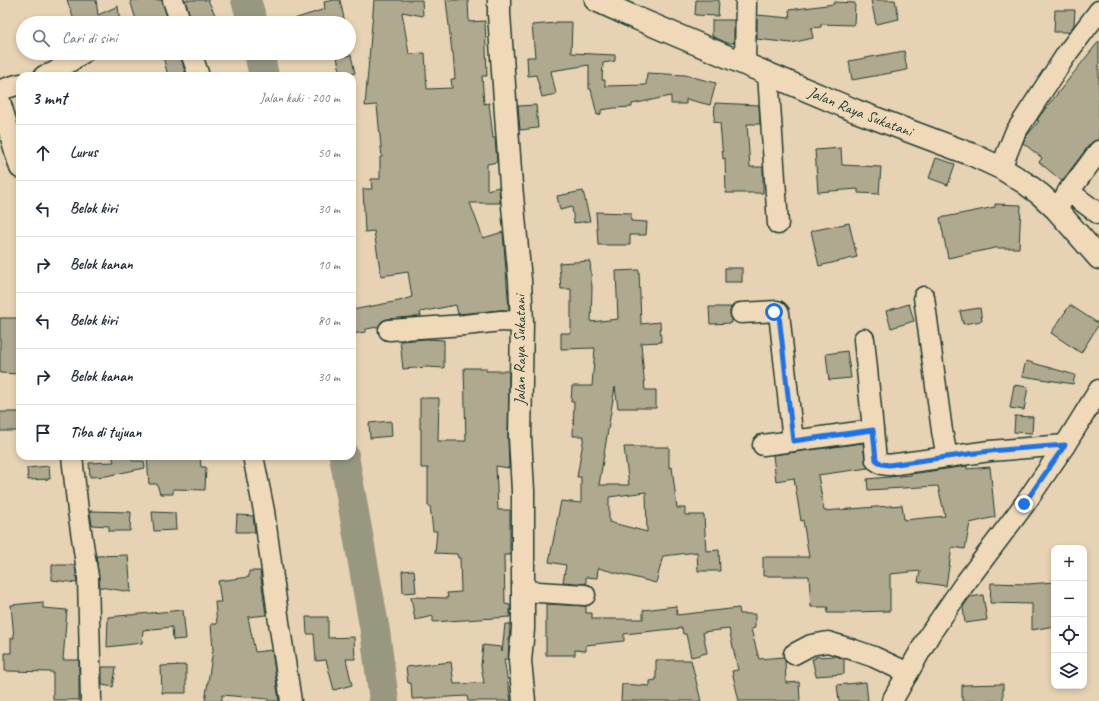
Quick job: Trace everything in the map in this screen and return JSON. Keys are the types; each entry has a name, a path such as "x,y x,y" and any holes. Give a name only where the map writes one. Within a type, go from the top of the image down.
{"main road":[{"name":"Jalan Raya Sukatani","path":"499,0 511,185 520,280 522,322 520,437 523,491 523,629 520,661 524,701"},
{"name":"Jalan Raya Sukatani","path":"596,0 628,16 856,111 973,155 1001,168 1025,183 1056,208 1099,258"}],"street":[{"path":"173,0 179,16"},
{"path":"745,64 746,0"},
{"path":"1001,168 1015,133 1068,52 1099,11"},
{"path":"54,72 72,60"},
{"path":"193,60 198,72"},
{"path":"768,74 778,224"},
{"path":"0,90 16,85"},
{"path":"0,101 16,155"},
{"path":"1056,208 1099,151"},
{"path":"1068,191 1099,214"},
{"path":"924,297 942,431 947,457"},
{"path":"742,313 779,313 793,441"},
{"path":"389,330 465,326 501,321 522,322"},
{"path":"864,340 876,460 882,464 889,465 990,451 1065,445"},
{"path":"892,701 930,634 1065,445 1099,390"},
{"path":"763,445 873,430"},
{"path":"72,460 78,511 88,577 91,701"},
{"path":"254,460 264,511 291,701"},
{"path":"523,591 585,595"},
{"path":"794,654 811,645 828,642 854,650 908,673"}],"building":[{"path":"67,0 96,0 98,15 118,6 119,16 73,16"},
{"path":"130,0 162,0 167,16 135,16"},
{"path":"185,0 208,0 216,16 190,16"},
{"path":"340,0 343,16 303,16 325,9 324,2"},
{"path":"374,0 422,0 423,16 402,12 409,54 425,53 427,89 452,88 451,79 455,79 446,0 468,0 469,22 485,21 487,76 482,76 484,104 489,103 493,138 495,138 497,162 487,164 487,190 499,187 500,203 470,203 483,238 503,232 509,310 458,314 456,305 420,312 421,316 388,319 382,321 378,327 366,329 366,332 356,333 356,309 412,297 408,272 381,276 374,231 365,232 363,189 372,189 371,179 380,179 380,157 382,157 377,105 365,106"},
{"path":"696,0 719,0 718,16 695,15"},
{"path":"871,0 895,0 899,19 876,24"},
{"path":"834,2 855,3 854,25 821,24 821,27 811,28 813,38 791,43 757,39 757,15 790,18 789,10 834,4"},
{"path":"1055,10 1075,10 1074,25 1069,32 1054,32"},
{"path":"712,20 734,20 734,43 727,43 712,36"},
{"path":"572,22 571,53 615,55 615,61 603,63 602,80 605,80 605,86 646,85 647,73 685,75 716,83 710,105 686,99 686,104 671,104 671,96 632,104 632,107 601,110 601,114 597,115 591,89 589,89 589,65 551,71 556,94 542,97 536,75 528,76 527,57 535,57 532,25"},
{"path":"1099,41 1099,140 1090,144 1062,181 1039,162 1042,158 1023,143 1025,138 1039,121 1037,120 1042,113"},
{"path":"904,51 907,70 852,80 849,61"},
{"path":"164,60 182,60 185,72 167,72"},
{"path":"338,60 352,60 355,72 340,72"},
{"path":"715,103 759,105 760,124 747,124 750,167 763,167 763,193 726,193 725,158 723,159 720,123 714,122"},
{"path":"536,105 538,128 520,130 518,106"},
{"path":"841,148 842,165 881,167 879,194 858,193 858,189 818,192 815,150"},
{"path":"936,158 955,164 948,185 929,178"},
{"path":"583,191 590,221 574,223 572,207 560,210 557,196"},
{"path":"995,204 1021,205 1019,248 995,248 948,258 940,218 995,207"},
{"path":"596,212 631,213 631,221 647,222 646,235 630,235 630,245 598,245"},
{"path":"849,223 857,257 819,266 811,231"},
{"path":"590,261 592,288 591,322 618,319 616,271 639,270 641,324 660,322 661,342 641,343 645,390 656,390 656,408 618,408 615,387 599,485 629,485 624,447 669,447 669,468 672,467 677,508 685,508 685,515 704,515 706,551 719,550 720,571 698,571 697,552 663,556 656,583 598,568 597,578 586,577 586,584 563,582 566,565 549,562 561,501 581,503 581,477 577,477 584,436 573,436 574,402 571,402 572,386 592,386 595,348 561,349 561,333 571,333 571,289 561,289 559,263","holes":["646,492 647,532 609,522 609,497"]},
{"path":"725,268 742,268 742,282 725,282"},
{"path":"909,304 914,321 891,328 886,311"},
{"path":"1070,305 1099,324 1081,353 1051,333"},
{"path":"709,307 731,307 730,313 732,323 710,324"},
{"path":"980,308 982,321 963,324 960,311"},
{"path":"0,318 16,318 16,374 0,373"},
{"path":"426,339 444,340 444,368 427,367 403,369 400,341"},
{"path":"847,351 851,378 829,380 826,354"},
{"path":"1026,361 1075,375 1073,384 1022,376"},
{"path":"464,368 486,368 486,371 509,371 509,468 496,466 498,510 510,510 510,555 504,555 505,604 510,605 510,617 433,622 433,616 415,620 411,597 448,598 447,593 461,592 460,558 458,558 457,554 435,553 437,531 433,531 430,506 428,506 428,468 421,468 420,398 439,398 438,441 466,441"},
{"path":"1014,385 1028,387 1024,410 1010,408"},
{"path":"0,412 16,412 16,431 0,431"},
{"path":"1015,416 1033,417 1032,433 1014,432"},
{"path":"391,421 392,436 370,438 369,423"},
{"path":"863,443 865,461 868,468 818,475 824,511 902,505 904,520 945,516 938,486 868,490 867,479 911,475 967,466 967,469 990,467 995,517 970,523 965,549 952,547 946,586 918,582 920,571 890,574 890,611 827,613 828,607 811,607 809,576 763,576 763,557 809,557 794,478 776,481 773,455"},
{"path":"113,460 144,461 145,468 106,476 90,477 89,463 114,462"},
{"path":"147,460 200,460 201,467 206,467 205,490 173,489 173,494 160,494 157,484 149,484"},
{"path":"49,466 50,479 28,480 27,468"},
{"path":"90,511 131,512 130,531 109,531 109,526 92,525"},
{"path":"152,512 175,513 176,530 154,531"},
{"path":"237,515 253,516 255,532 236,532"},
{"path":"128,555 131,592 100,587 96,556"},
{"path":"52,565 75,565 77,583 52,580"},
{"path":"414,570 416,592 403,593 402,571"},
{"path":"249,571 260,571 266,615 248,617 255,652 272,650 279,701 222,695 222,701 205,701 213,650 211,624 217,624 215,602 221,602 218,581 249,577"},
{"path":"1051,582 1051,627 1032,630 1032,604 990,603 991,583 1028,584"},
{"path":"983,595 987,620 965,623 963,607 970,597"},
{"path":"43,602 43,608 67,610 63,660 79,660 79,700 53,700 53,672 5,671 5,653 11,653 11,638 14,638 11,605"},
{"path":"546,604 586,606 586,613 592,613 592,619 643,619 643,610 676,606 677,615 739,608 740,614 755,614 755,628 751,629 759,659 783,657 785,660 786,683 799,682 800,701 739,701 732,671 738,670 729,629 703,632 707,653 691,657 686,634 683,634 682,628 624,634 624,641 586,645 586,651 575,650 575,655 546,655"},
{"path":"183,610 186,639 173,640 172,627 143,630 142,643 107,647 108,617"},
{"path":"306,617 328,617 328,638 354,637 355,659 346,659 352,685 334,690 326,660 316,661 314,634 307,634"},
{"path":"505,624 510,624 508,659 504,659 511,701 468,701 467,696 412,699 411,683 408,683 406,667 451,662 454,684 484,683 481,665 483,645 501,647 502,652"},
{"path":"836,656 844,659 844,674 816,676 812,659 815,659 815,657"},
{"path":"656,660 691,660 701,701 621,701 622,684 650,686 650,681 656,680"},
{"path":"186,665 186,693 162,693 161,666"},
{"path":"102,667 116,667 113,687 102,685"},
{"path":"866,682 868,701 839,701 837,685"},
{"path":"1003,684 1003,701 962,701 962,685"}],"waterway":[{"path":"246,0 251,16"},
{"path":"261,60 263,72"},
{"path":"345,460 375,631 384,701"}],"route":[{"path":"774,312 779,313 793,441 873,430 876,460 882,464 889,465 990,451 1065,445 1024,504"}]}
